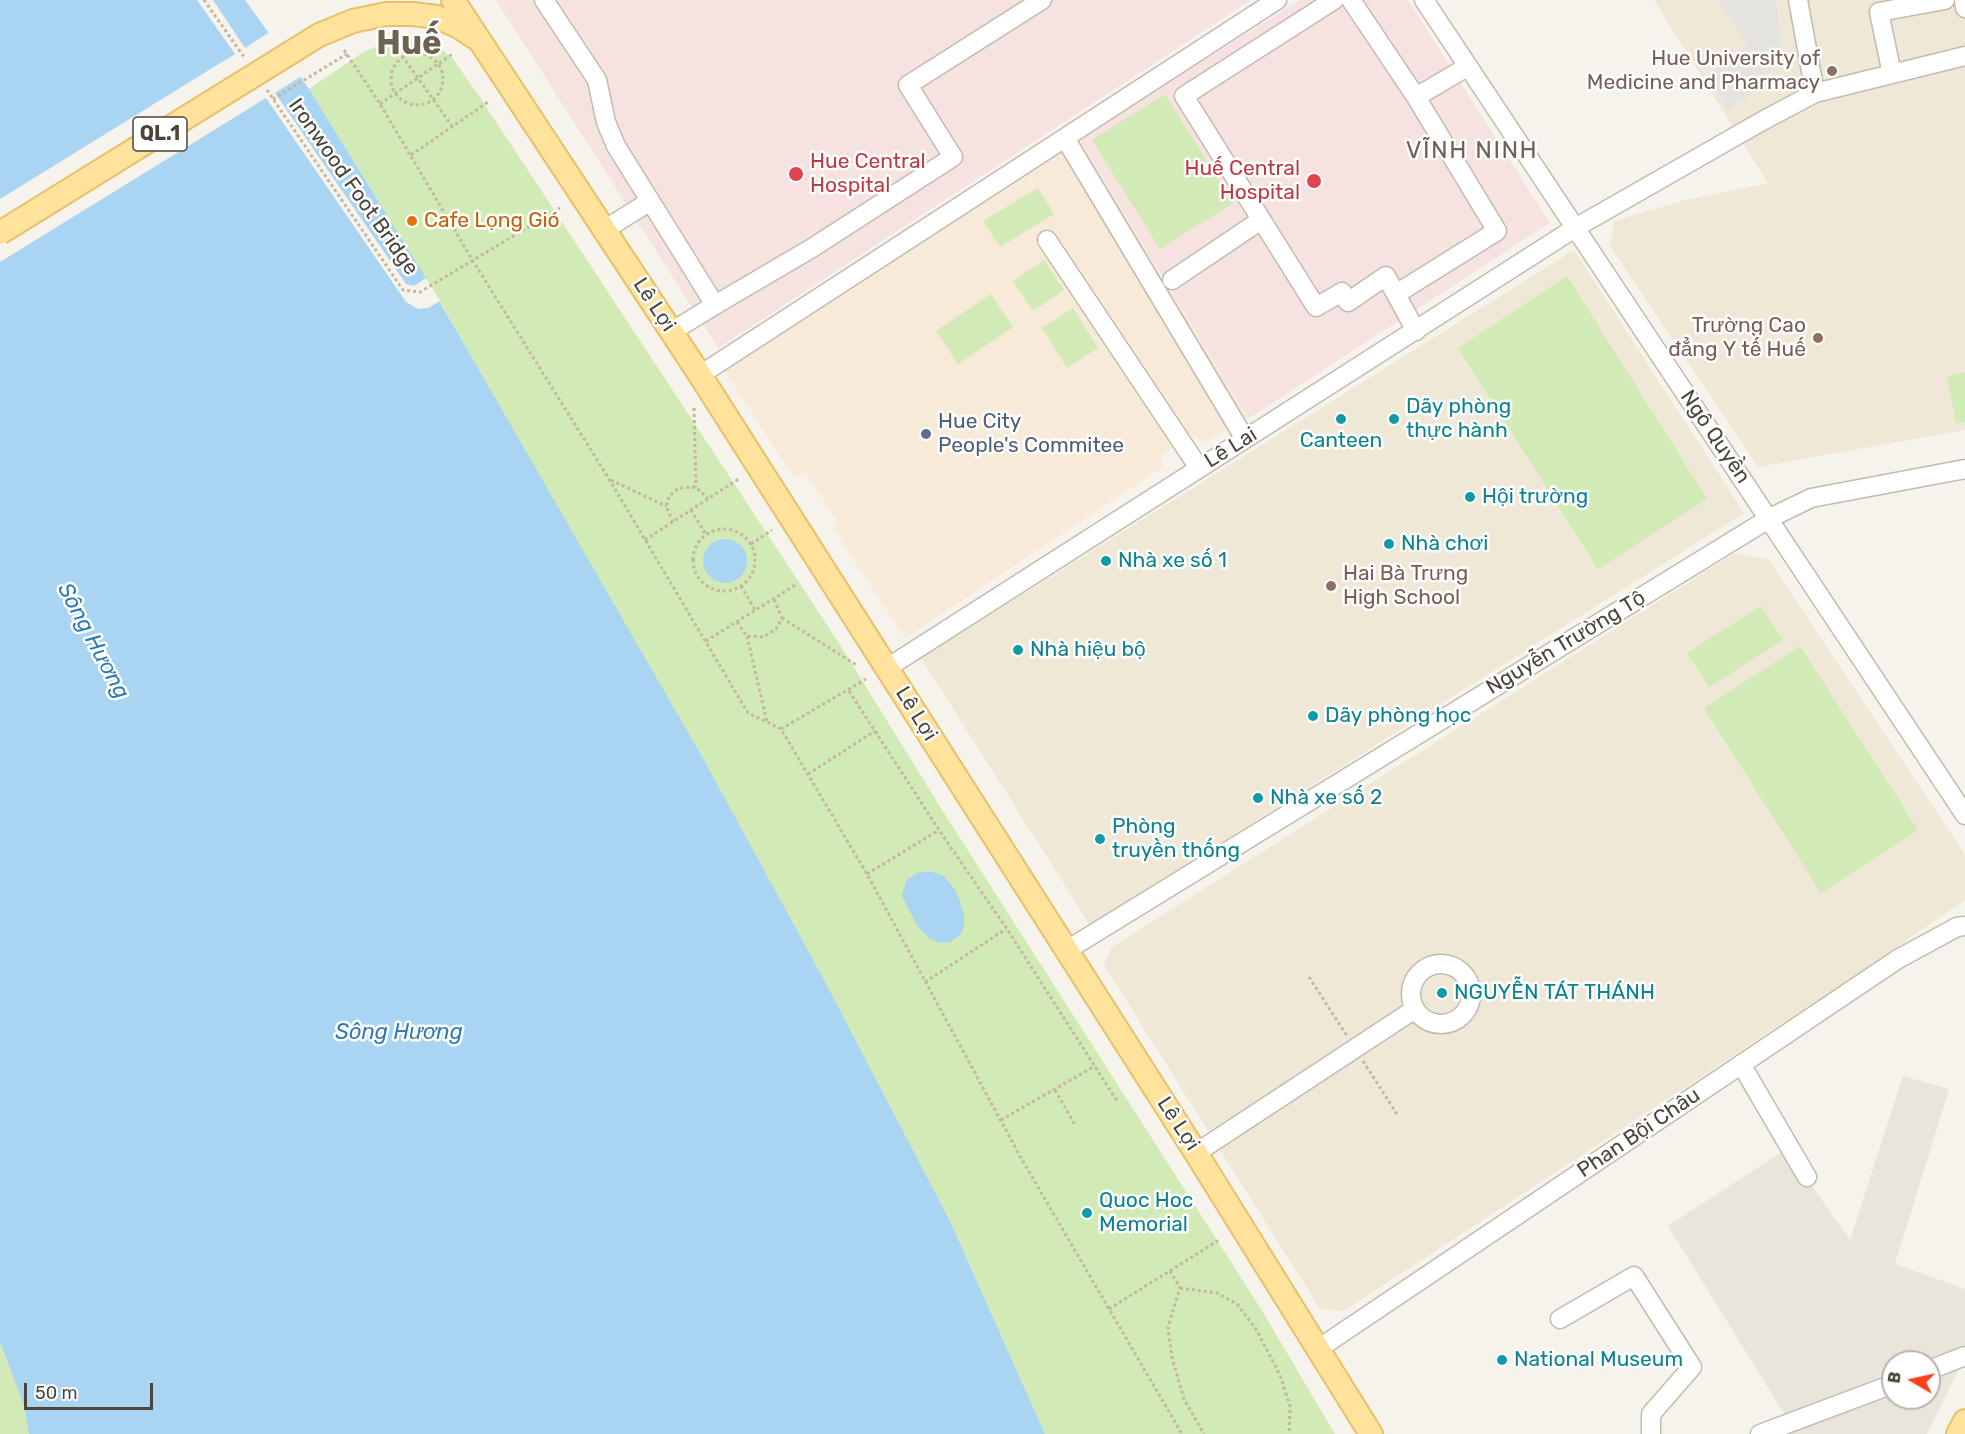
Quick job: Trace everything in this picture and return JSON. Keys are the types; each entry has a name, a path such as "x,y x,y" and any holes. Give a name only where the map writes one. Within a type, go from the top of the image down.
{"main road":[{"name":"QL.1","path":"0,233 319,35 369,0"},
{"name":"Lê Lợi","path":"453,0 699,375 887,668 1196,1153 1371,1434"},
{"path":"470,0 480,40"},
{"path":"319,35 353,21 386,14 413,14 437,17 480,40"},
{"path":"1958,1434 1965,1420"}],"street":[{"path":"544,0 597,80 609,130 616,146 715,305"},
{"path":"671,332 812,248 953,157 908,85 1042,0"},
{"path":"699,375 1065,138 1258,5 1277,0"},
{"path":"1334,0 1184,96 1316,307 1342,292 1348,302 1386,276 1416,331"},
{"path":"1351,0 1416,98 1497,231 1396,294"},
{"name":"Ngô Quyền","path":"1424,0 1965,814"},
{"path":"1798,0 1815,93"},
{"path":"1892,74 1880,12 1945,0"},
{"path":"1964,0 1965,8"},
{"name":"Lê Lai","path":"887,668 1575,228 1764,120 1815,93 1965,56"},
{"path":"1416,98 1467,67"},
{"path":"1065,138 1245,439"},
{"path":"604,230 649,202"},
{"path":"1172,280 1261,220"},
{"path":"1047,240 1199,468"},
{"name":"Nguyễn Trường Tộ","path":"1067,950 1770,518 1811,498 1965,469"},
{"name":"Phan Bội Châu","path":"1318,1349 1898,959 1958,927 1965,926"},
{"path":"1196,1153 1415,1009"},
{"path":"1741,1064 1807,1176"},
{"path":"1560,1319 1634,1276 1692,1367 1651,1414 1651,1434"},
{"path":"1941,1365 1965,1356"},
{"path":"1760,1434 1881,1389"}],"path":[{"path":"204,0 240,51"},
{"path":"392,34 403,57 452,126"},
{"path":"344,50 380,104 473,261 609,479 748,713 781,729 867,874 1021,1158 1182,1434"},
{"path":"420,53 428,55 437,64 443,76 442,85 433,99 418,105 410,104 403,101 395,92 391,80 392,71 403,57 420,53"},
{"path":"380,104 454,53"},
{"name":"Ironwood Foot Bridge","path":"347,54 273,99 403,290 420,292 560,208"},
{"path":"411,155 488,102"},
{"path":"694,408 696,488"},
{"path":"645,540 740,478"},
{"path":"609,479 666,506"},
{"path":"673,522 666,506 669,496 679,488 696,488 708,499"},
{"path":"691,510 706,535"},
{"path":"750,544 772,530"},
{"path":"714,531 734,531 750,544 754,554 754,565 751,575 741,586 726,591 716,590 700,580 693,562 694,552 698,543 706,535 714,531"},
{"path":"706,641 797,584"},
{"path":"741,586 755,610"},
{"path":"774,598 782,618 858,666"},
{"path":"747,636 763,637 776,628 782,618"},
{"path":"737,621 747,636 767,722"},
{"path":"781,729 866,679"},
{"path":"849,691 1118,1101"},
{"path":"808,774 875,731"},
{"path":"867,874 939,830"},
{"path":"925,982 1007,929"},
{"path":"1001,1120 1096,1065"},
{"path":"1054,1090 1075,1125"},
{"path":"1109,1309 1219,1240"},
{"path":"1170,1271 1180,1288 1168,1327 1172,1358 1184,1399 1204,1434"},
{"path":"1180,1288 1217,1293 1237,1304 1256,1329 1280,1375 1290,1406 1289,1434"}],"shaded area":[{"name":"Hue Central Hospital","path":"496,0 1251,0 718,348"},
{"name":"Huế Central Hospital","path":"1300,0 1408,0 1550,223 1249,418 1079,139"},
{"name":"Trường Cao đẳng Y tế Huế","path":"1654,0 1965,0 1965,430 1758,467 1610,246 1614,221 1685,200 1768,183"},
{"path":"1718,0 1776,0 1784,63 1765,73 1749,86 1753,93 1728,109 1708,75 1748,45"},
{"path":"1079,139 1249,418 1202,444 1195,434 1161,456 1163,467 905,638 833,528 839,524 805,472 794,478 721,365"},
{"name":"Hai Bà Trưng High School","path":"1574,250 1744,513 1090,925 921,658"},
{"path":"1735,553 1768,559 1965,855 1965,900 1847,981 1344,1311 1320,1309 1104,965 1112,947"},
{"path":"1903,1076 1949,1089 1895,1264 1965,1289 1965,1356 1941,1405 1941,1350 1881,1350 1881,1410 1939,1410 1927,1434 1780,1434 1793,1428 1668,1226 1786,1149 1850,1240"}],"green space":[{"path":"416,39 439,47 453,59 479,96 837,640 944,813 1261,1309 1335,1434 1045,1434 950,1221 865,1059 440,301 309,89 362,53 384,43"},
{"path":"1165,94 1233,203 1160,249 1092,140"},
{"path":"1038,188 1054,214 1000,247 983,221"},
{"path":"1044,260 1064,290 1033,311 1013,281"},
{"path":"1567,276 1707,499 1598,569 1458,348"},
{"path":"991,294 1013,327 958,364 936,331"},
{"path":"1073,308 1098,348 1067,368 1042,328"},
{"path":"1965,372 1965,422 1956,423 1947,376"},
{"path":"1761,606 1783,640 1709,687 1687,653"},
{"path":"1800,646 1918,830 1821,893 1704,708"},
{"path":"0,1342 24,1406 29,1434 0,1434"}],"water":[{"name":"Sông Hương","path":"0,0 245,0 309,89 426,278 705,762 824,980 950,1221 1045,1434 29,1434 24,1406 0,1342"},
{"path":"725,539 740,546 747,561 740,576 725,583 710,576 703,561 710,546"},
{"path":"929,871 944,876 956,891 964,914 964,927 960,935 950,942 940,943 930,939 918,927 902,896 906,881 917,873"}],"pier":[{"path":"197,0 213,0 245,48 271,31 303,75 275,93 406,284 414,286 426,278 440,301 428,308 418,309 406,302 266,98 0,262 0,199 235,54"}],"place":[{"name":"Hue University of Medicine and Pharmacy","path":"1832,71"},
{"name":"Hue Central Hospital","path":"796,174"},
{"name":"Huế Central Hospital","path":"1314,181"},
{"name":"Cafe Lọng Gió","path":"412,221"},
{"name":"Trường Cao đẳng Y tế Huế","path":"1818,338"},
{"name":"Canteen","path":"1341,419"},
{"name":"Dãy phòng thực hành","path":"1394,419"},
{"name":"Hue City People's Commitee","path":"926,434"},
{"name":"Hội trường","path":"1470,497"},
{"name":"Nhà chơi","path":"1389,544"},
{"name":"Nhà xe số 1","path":"1106,561"},
{"name":"Hai Bà Trưng High School","path":"1331,586"},
{"name":"Nhà hiệu bộ","path":"1018,650"},
{"name":"Dãy phòng học","path":"1313,716"},
{"name":"Nhà xe số 2","path":"1258,798"},
{"name":"Phòng truyền thống","path":"1100,839"},
{"name":"NGUYỄN TÁT THÁNH","path":"1442,993"},
{"name":"Quoc Hoc Memorial","path":"1087,1213"},
{"name":"National Museum","path":"1502,1360"}],"district":[{"name":"Huế","path":"409,44"},
{"name":"VĨNH NINH","path":"1472,151"}]}
